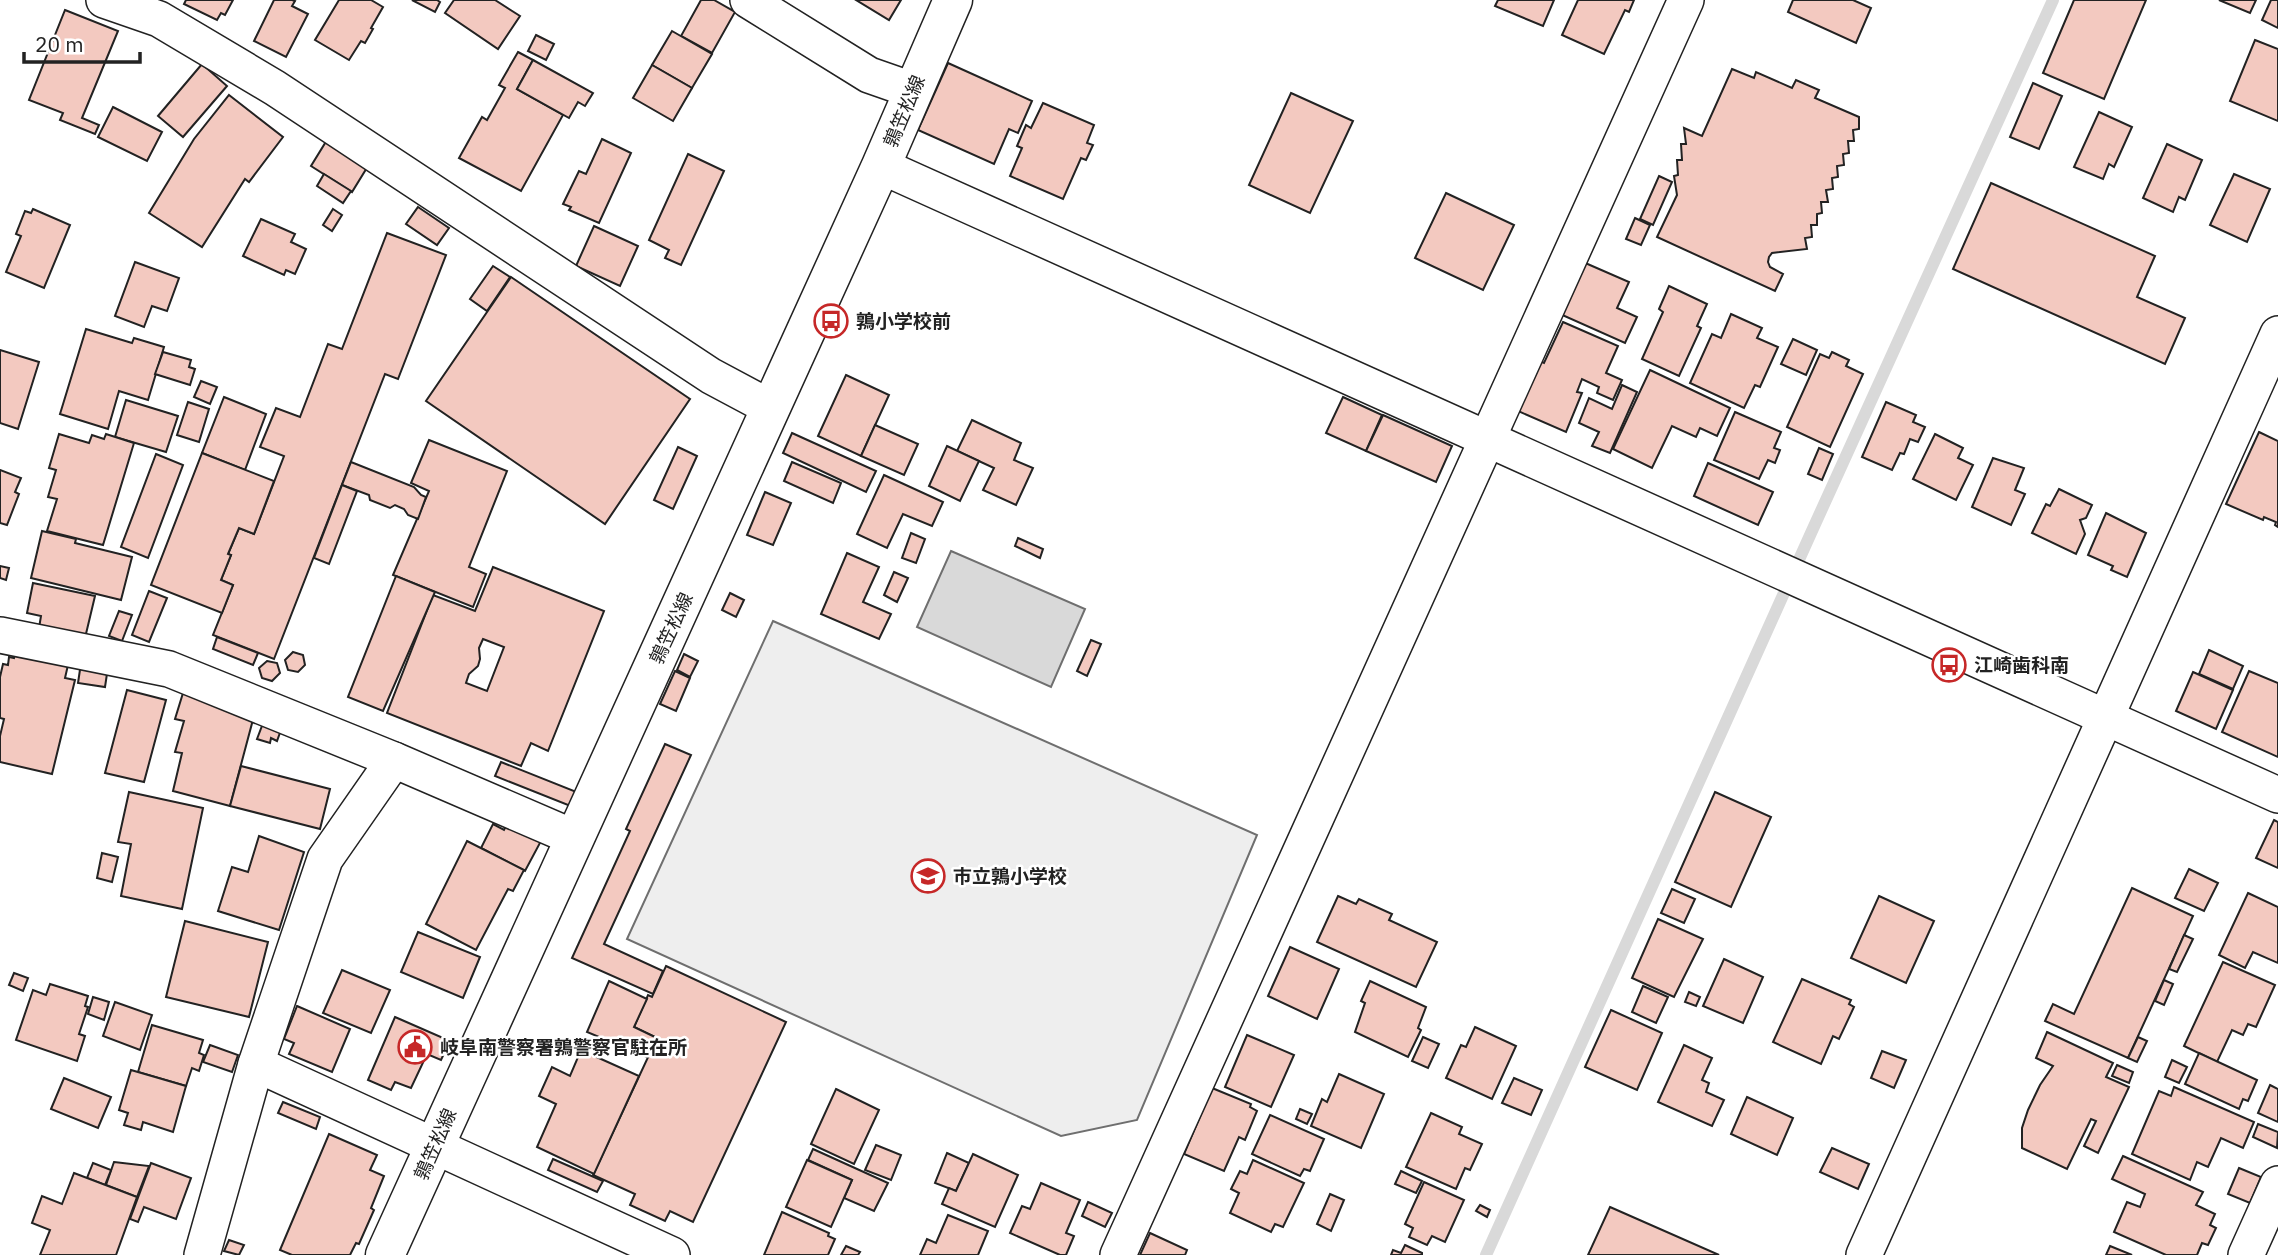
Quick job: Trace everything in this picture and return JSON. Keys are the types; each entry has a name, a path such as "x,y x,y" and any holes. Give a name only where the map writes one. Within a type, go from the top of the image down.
{"main road":[{"name":"鶉笠松線","path":"385,1255 881,166 953,0"}],"street":[{"path":"104,0 159,19 275,88 711,376 771,408"},
{"path":"748,0 869,75 912,90"},
{"path":"1118,1255 1686,0"},
{"path":"881,166 2278,795"},
{"path":"1864,1255 2278,334"},
{"path":"0,635 169,668 575,838"},
{"path":"202,1255 256,1064 325,859 394,760"},
{"path":"256,1064 671,1255"},
{"path":"2246,1255 2278,1184"}],"shaded area":[{"path":"951,551 1085,609 1051,687 917,627"},
{"path":"773,621 1257,835 1137,1120 1061,1136 627,939"}],"building":[{"path":"186,0 233,0 225,15 221,13 217,20 184,4"},
{"path":"274,0 295,1 292,6 308,14 286,57 254,41"},
{"path":"339,0 371,0 383,7 365,43 361,41 349,60 315,40"},
{"path":"412,0 437,0 440,2 435,12"},
{"path":"454,0 495,0 520,16 498,49 445,13"},
{"path":"701,0 714,0 735,12 712,53 681,36"},
{"path":"856,0 901,0 889,20"},
{"path":"1498,0 1554,0 1543,26 1495,6"},
{"path":"1578,0 1634,0 1629,12 1625,10 1604,54 1562,35"},
{"path":"1793,0 1853,0 1871,8 1856,43 1788,12"},
{"path":"2074,0 2146,0 2104,99 2043,73"},
{"path":"2219,0 2256,0 2250,13"},
{"path":"2271,0 2278,0 2278,28 2262,20"},
{"path":"65,10 118,31 82,118 99,125 95,134 60,120 63,113 29,100"},
{"path":"672,31 712,54 692,88 652,65"},
{"path":"536,35 554,44 546,60 528,51"},
{"path":"2255,40 2278,49 2278,121 2230,101"},
{"path":"518,52 533,60 517,89 563,115 521,191 459,158 482,117 487,120 505,88 499,85"},
{"path":"533,60 593,93 585,106 578,102 569,118 517,89"},
{"path":"948,63 1032,101 1018,133 1009,129 994,164 918,130"},
{"path":"202,64 227,86 183,137 158,116"},
{"path":"652,65 692,88 673,121 633,98"},
{"path":"1732,69 1754,78 1756,72 1792,88 1796,80 1819,90 1815,98 1859,117 1859,129 1853,130 1854,141 1848,141 1849,153 1843,154 1844,165 1837,166 1838,177 1832,178 1833,189 1826,190 1828,202 1821,202 1822,213 1817,214 1817,225 1811,225 1812,237 1805,238 1807,249 1772,253 1769,257 1770,267 1783,274 1775,291 1657,237 1677,195 1674,176 1678,175 1677,160 1682,160 1681,144 1686,144 1684,128 1702,136"},
{"path":"2033,83 2062,96 2039,149 2010,137"},
{"path":"1291,93 1353,121 1310,213 1249,185"},
{"path":"229,95 283,137 249,182 245,179 202,247 149,213 194,139"},
{"path":"1043,103 1094,125 1087,143 1093,145 1086,160 1081,158 1063,199 1010,176 1022,148 1017,146 1026,125 1031,128"},
{"path":"113,107 162,132 147,161 98,137"},
{"path":"2099,112 2132,127 2114,167 2109,164 2103,179 2074,167"},
{"path":"602,139 631,153 599,223 569,210 571,207 563,204 579,171 586,174"},
{"path":"327,140 368,166 352,192 311,166"},
{"path":"2167,144 2202,160 2185,200 2179,197 2173,212 2143,198"},
{"path":"688,154 724,171 681,265 665,258 669,250 649,240"},
{"path":"324,174 351,191 343,203 317,186"},
{"path":"2234,174 2270,189 2247,242 2210,225"},
{"path":"1659,176 1672,182 1653,225 1640,219"},
{"path":"1991,183 2155,256 2137,297 2185,318 2165,364 1953,269"},
{"path":"1446,193 1514,225 1483,290 1415,258"},
{"path":"418,207 449,228 437,245 406,224"},
{"path":"33,209 70,225 44,288 6,272 21,236 16,234 25,211 31,213"},
{"path":"333,209 342,215 332,231 323,225"},
{"path":"1635,218 1650,225 1641,245 1626,239"},
{"path":"261,219 295,234 291,242 306,249 295,274 286,270 284,275 243,256"},
{"path":"594,226 638,246 620,286 576,266"},
{"path":"387,233 446,255 398,379 385,374 274,659 213,635 233,585 221,580 239,528 254,534 284,456 260,447 276,408 300,417 328,344 342,349"},
{"path":"135,262 179,278 167,311 152,306 144,327 115,316"},
{"path":"1583,262 1629,282 1617,308 1637,317 1625,343 1560,314"},
{"path":"493,266 510,277 487,311 470,299"},
{"path":"511,277 690,399 605,524 426,401"},
{"path":"1669,286 1707,304 1697,326 1701,328 1679,376 1642,359 1663,312 1659,309"},
{"path":"1731,314 1762,328 1757,338 1778,347 1760,387 1755,385 1744,408 1690,383 1712,334 1721,338"},
{"path":"1563,322 1618,346 1606,373 1622,380 1613,400 1597,393 1599,387 1582,379 1577,392 1582,393 1566,432 1518,411 1540,361 1544,363"},
{"path":"86,329 132,343 134,338 164,347 148,400 119,391 108,429 60,414"},
{"path":"1793,339 1817,350 1806,375 1781,364"},
{"path":"0,350 39,362 18,429 0,423"},
{"path":"163,352 191,360 189,367 195,369 190,385 155,374"},
{"path":"1832,352 1849,360 1846,366 1863,374 1830,447 1787,427 1820,354 1829,358"},
{"path":"1650,370 1730,408 1717,436 1700,428 1696,437 1672,426 1652,468 1613,449"},
{"path":"846,375 889,395 861,456 818,436"},
{"path":"201,381 217,387 210,404 194,397"},
{"path":"1622,385 1637,392 1610,453 1592,446 1599,432 1579,423 1589,398 1612,409"},
{"path":"224,397 266,414 245,470 202,453"},
{"path":"1343,397 1382,415 1366,451 1326,433"},
{"path":"126,400 178,416 166,452 115,437"},
{"path":"188,402 209,409 199,442 177,435"},
{"path":"1886,402 1916,415 1913,422 1925,427 1918,442 1910,439 1904,454 1900,453 1892,470 1862,457"},
{"path":"1735,412 1781,432 1774,448 1780,450 1775,463 1768,460 1759,479 1714,460"},
{"path":"1383,415 1452,446 1436,482 1366,451"},
{"path":"972,420 1021,443 1014,460 1033,468 1016,505 983,490 994,468 957,451"},
{"path":"875,425 918,444 904,475 861,456"},
{"path":"2259,432 2278,441 2278,527 2276,522 2264,517 2263,520 2226,504"},
{"path":"792,433 876,471 866,492 783,453"},
{"path":"59,434 89,443 92,435 104,439 106,434 134,443 103,545 47,531 57,499 48,497 56,470 49,468"},
{"path":"1935,434 1963,448 1958,458 1973,465 1956,500 1913,479"},
{"path":"429,440 507,471 469,567 486,574 473,607 393,575 429,491 411,483"},
{"path":"947,446 979,461 960,501 929,486"},
{"path":"678,447 697,456 673,509 654,500"},
{"path":"1819,448 1833,454 1822,480 1808,474"},
{"path":"202,453 274,481 254,534 239,528 228,554 231,555 221,580 233,585 222,613 151,585"},
{"path":"156,454 183,465 148,558 121,547"},
{"path":"1993,458 2024,468 2015,490 2025,494 2011,525 1972,507"},
{"path":"351,462 414,487 426,497 418,519 408,515 404,509 395,505 390,508 370,500 369,495 342,485"},
{"path":"792,462 841,483 833,503 784,481"},
{"path":"1708,463 1773,492 1758,525 1694,496"},
{"path":"0,470 21,478 15,492 19,494 7,525 0,523"},
{"path":"884,475 943,502 932,526 903,514 887,548 857,534"},
{"path":"342,485 357,491 329,564 314,558"},
{"path":"2059,489 2092,505 2086,518 2080,520 2085,534 2076,554 2032,533 2046,504 2050,506"},
{"path":"765,492 791,503 773,545 747,535"},
{"path":"2106,513 2146,533 2127,577 2111,570 2113,566 2088,555"},
{"path":"42,531 76,539 75,543 132,557 121,600 31,578"},
{"path":"911,533 925,539 916,563 902,558"},
{"path":"1018,538 1043,549 1040,558 1015,546"},
{"path":"847,553 879,567 863,602 891,614 879,639 821,614"},
{"path":"0,566 9,568 6,580 0,578"},
{"path":"493,567 604,611 548,751 531,743 521,766 387,713 433,595 475,611","holes":["483,639 504,647 487,691 466,683 469,674 478,666 479,648"]},
{"path":"894,572 908,578 897,602 884,595"},
{"path":"396,576 435,592 383,711 348,697"},
{"path":"33,583 95,596 85,638 39,628 41,616 27,613"},
{"path":"149,591 167,598 149,642 132,635"},
{"path":"730,593 744,600 736,617 722,610"},
{"path":"119,611 132,615 122,641 109,636"},
{"path":"217,637 258,653 253,665 213,649"},
{"path":"1091,640 1101,644 1087,676 1077,671"},
{"path":"2209,650 2243,666 2233,689 2199,674"},
{"path":"15,652 68,665 65,678 75,680 52,774 0,762 0,736 4,719 0,718 0,677 3,664 8,665 9,657 14,658"},
{"path":"293,652 303,655 305,665 298,672 288,670 285,660"},
{"path":"684,654 698,661 690,677 677,670"},
{"path":"267,661 277,663 280,673 272,681 262,678 259,668"},
{"path":"81,663 108,667 105,687 78,683"},
{"path":"675,671 690,678 676,711 660,704"},
{"path":"2249,671 2278,683 2278,757 2222,732"},
{"path":"2193,672 2233,690 2216,729 2176,711"},
{"path":"127,690 166,700 144,782 105,773"},
{"path":"183,693 255,712 230,806 173,791 182,753 175,752 184,721 175,719"},
{"path":"265,718 282,727 277,741 271,738 270,743 257,739"},
{"path":"665,744 691,755 604,944 663,971 653,994 572,958 630,831 626,829"},
{"path":"501,762 579,793 573,807 495,776"},
{"path":"241,766 330,789 320,829 230,806"},
{"path":"129,792 203,808 182,909 121,896 131,844 118,842"},
{"path":"1715,792 1771,817 1731,907 1675,882"},
{"path":"2274,820 2278,822 2278,868 2256,858"},
{"path":"493,824 504,830 507,824 541,841 525,871 481,848"},
{"path":"259,836 304,852 279,930 218,911 232,867 248,872"},
{"path":"467,841 524,870 513,891 508,889 476,950 426,924"},
{"path":"102,853 118,857 112,882 97,878"},
{"path":"2189,869 2218,883 2204,911 2175,898"},
{"path":"2132,888 2193,916 2128,1058 2045,1021 2053,1004 2074,1014"},
{"path":"1672,889 1695,899 1684,923 1661,913"},
{"path":"2248,893 2278,907 2278,963 2253,952 2245,968 2219,955"},
{"path":"1338,896 1356,904 1359,899 1392,914 1389,920 1437,942 1416,987 1317,942"},
{"path":"1879,896 1934,921 1906,983 1851,958"},
{"path":"1658,919 1703,939 1674,997 1632,978"},
{"path":"185,921 268,942 249,1017 166,997"},
{"path":"418,932 480,957 463,998 401,972"},
{"path":"2184,935 2193,939 2177,972 2169,969"},
{"path":"1290,947 1339,969 1317,1019 1268,996"},
{"path":"1724,959 1763,977 1743,1023 1703,1006"},
{"path":"2223,962 2275,985 2256,1027 2248,1024 2243,1035 2232,1030 2217,1062 2184,1046"},
{"path":"666,966 786,1022 693,1222 670,1211 665,1221 630,1205 635,1194 593,1175 657,1038 634,1027 648,995 652,997"},
{"path":"342,970 390,990 371,1033 323,1013"},
{"path":"14,973 28,978 23,991 9,985"},
{"path":"1802,979 1851,1000 1849,1004 1854,1007 1839,1039 1833,1036 1821,1064 1773,1042"},
{"path":"2164,980 2173,984 2164,1005 2155,1001"},
{"path":"609,981 647,999 634,1027 657,1038 647,1057 587,1032"},
{"path":"1370,981 1426,1007 1418,1028 1421,1030 1408,1057 1355,1032 1365,1003 1361,1001"},
{"path":"50,984 88,996 85,1006 88,1007 79,1034 85,1036 77,1061 16,1040 33,990 46,995"},
{"path":"1643,986 1668,997 1656,1023 1632,1012"},
{"path":"1689,992 1700,997 1696,1006 1685,1002"},
{"path":"93,997 109,1002 104,1020 88,1014"},
{"path":"115,1002 152,1015 140,1050 103,1036"},
{"path":"297,1006 350,1029 332,1072 289,1054 294,1043 284,1039"},
{"path":"1611,1010 1662,1033 1637,1090 1585,1067"},
{"name":"岐阜南警察署鶉警察官駐在所","path":"395,1017 450,1041 441,1060 427,1054 411,1088 395,1082 391,1090 368,1080"},
{"path":"152,1025 203,1040 199,1053 204,1055 199,1071 192,1068 186,1086 138,1072"},
{"path":"1475,1027 1516,1046 1492,1099 1446,1078 1461,1045 1466,1047"},
{"path":"2047,1032 2113,1063 2106,1077 2129,1087 2098,1153 2084,1146 2096,1121 2091,1119 2067,1169 2022,1148 2022,1128 2028,1110 2053,1066 2036,1058"},
{"path":"1247,1035 1294,1055 1271,1107 1225,1087"},
{"path":"1423,1037 1439,1044 1428,1068 1412,1061"},
{"path":"2138,1037 2147,1041 2137,1062 2128,1058"},
{"path":"210,1045 238,1055 232,1072 203,1062"},
{"path":"1684,1045 1712,1058 1702,1080 1709,1083 1706,1092 1724,1100 1712,1126 1658,1102"},
{"path":"581,1050 639,1076 594,1174 537,1147 556,1104 539,1096 552,1067 570,1076"},
{"path":"1882,1051 1906,1060 1894,1088 1871,1078"},
{"path":"2199,1053 2257,1080 2248,1101 2243,1099 2239,1109 2185,1084"},
{"path":"2172,1060 2187,1067 2179,1083 2165,1077"},
{"path":"2117,1065 2133,1072 2129,1083 2112,1076"},
{"path":"131,1070 186,1086 173,1132 143,1122 141,1130 124,1125 128,1113 119,1110"},
{"path":"1339,1074 1384,1094 1361,1148 1311,1126 1322,1099 1327,1102"},
{"path":"64,1078 111,1097 98,1128 51,1109"},
{"path":"1514,1078 1542,1090 1531,1115 1502,1103"},
{"path":"2270,1085 2278,1089 2278,1122 2258,1113"},
{"path":"2174,1087 2254,1122 2243,1148 2221,1138 2208,1167 2197,1162 2190,1180 2132,1154 2159,1091 2171,1096"},
{"path":"1212,1088 1251,1104 1250,1107 1257,1111 1245,1140 1239,1137 1224,1171 1184,1154"},
{"path":"836,1089 879,1110 854,1164 811,1144"},
{"path":"1747,1097 1793,1118 1777,1155 1731,1134"},
{"path":"283,1102 320,1117 316,1129 278,1113"},
{"path":"1300,1109 1312,1114 1307,1124 1296,1119"},
{"path":"1431,1113 1462,1127 1459,1134 1482,1144 1470,1170 1465,1168 1456,1189 1406,1167"},
{"path":"1270,1115 1324,1139 1310,1171 1304,1169 1300,1176 1252,1154"},
{"path":"2258,1124 2278,1132 2277,1148 2253,1137"},
{"path":"329,1134 377,1155 370,1170 384,1176 371,1208 374,1210 359,1244 356,1243 350,1255 292,1255 280,1250"},
{"path":"876,1145 901,1155 891,1180 865,1170"},
{"path":"1832,1148 1869,1164 1858,1189 1820,1172"},
{"path":"813,1149 888,1183 874,1211 844,1198 852,1180 808,1160"},
{"path":"947,1153 969,1163 956,1191 935,1183"},
{"path":"973,1154 1018,1175 995,1227 942,1204 949,1188 956,1191"},
{"path":"2123,1156 2203,1192 2196,1205 2215,1214 2210,1225 2216,1228 2208,1245 2202,1243 2197,1255 2166,1255 2114,1232 2127,1202 2140,1207 2145,1194 2112,1179"},
{"path":"553,1159 603,1181 597,1192 548,1170"},
{"path":"807,1160 852,1180 831,1227 786,1207"},
{"path":"1253,1160 1304,1183 1283,1227 1275,1224 1271,1232 1230,1213 1239,1193 1231,1189 1240,1171 1247,1174"},
{"path":"114,1162 149,1166 137,1197 106,1185"},
{"path":"93,1163 111,1170 105,1185 87,1178"},
{"path":"151,1163 191,1178 176,1219 144,1207 138,1222 130,1219"},
{"path":"2239,1168 2261,1177 2250,1203 2228,1194"},
{"path":"1401,1171 1422,1181 1416,1193 1395,1184"},
{"path":"74,1173 137,1197 116,1255 40,1255 50,1230 32,1223 42,1196 62,1204"},
{"path":"1424,1182 1464,1200 1445,1242 1432,1236 1427,1245 1409,1237 1413,1228 1405,1224"},
{"path":"1041,1183 1080,1200 1066,1233 1074,1236 1066,1255 1060,1255 1010,1233 1022,1206 1030,1209"},
{"path":"1330,1194 1344,1200 1331,1231 1317,1224"},
{"path":"1088,1202 1112,1213 1105,1227 1082,1216"},
{"path":"1480,1205 1490,1210 1487,1217 1476,1211"},
{"path":"1610,1207 1719,1255 1588,1255"},
{"path":"782,1212 829,1233 828,1236 835,1239 828,1255 764,1255"},
{"path":"948,1215 988,1231 978,1255 920,1255 927,1239 936,1243"},
{"path":"1150,1233 1187,1250 1185,1255 1140,1255"},
{"path":"229,1240 244,1245 239,1255 224,1251"},
{"path":"1405,1245 1422,1255 1391,1255 1393,1250 1401,1253"},
{"path":"846,1246 860,1252 858,1255 841,1255"},
{"path":"2110,1246 2132,1255 2106,1255"}],"waterway":[{"path":"1486,1255 2053,0"}],"place":[{"name":"鶉小学校前","path":"831,321"},
{"name":"江崎歯科南","path":"1949,665"},
{"name":"市立鶉小学校","path":"928,876"},
{"name":"岐阜南警察署鶉警察官駐在所","path":"415,1047"}]}
